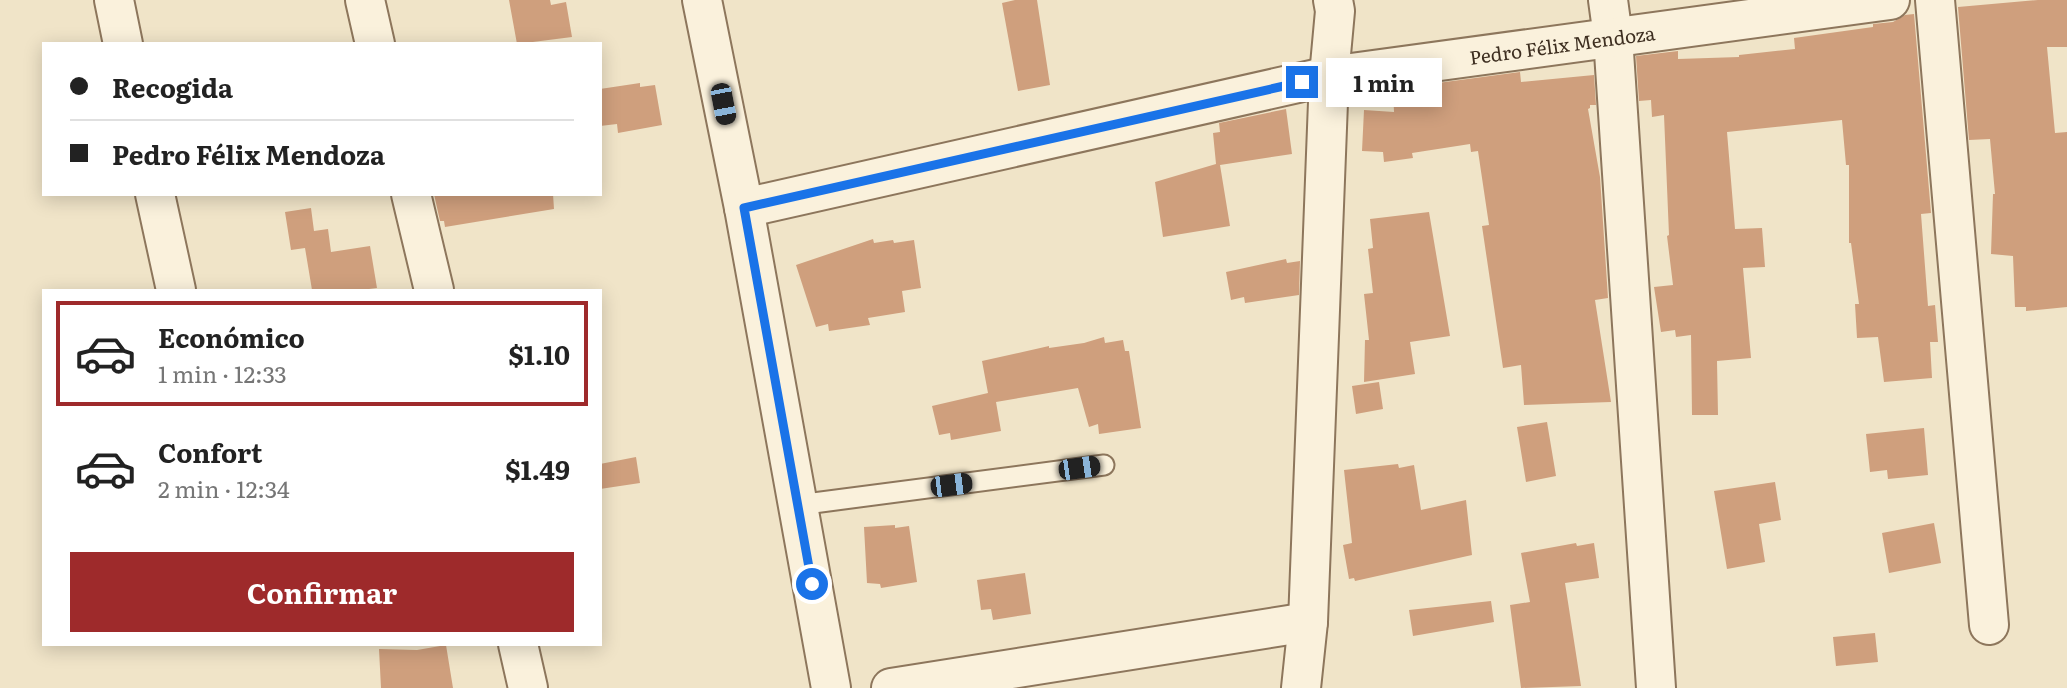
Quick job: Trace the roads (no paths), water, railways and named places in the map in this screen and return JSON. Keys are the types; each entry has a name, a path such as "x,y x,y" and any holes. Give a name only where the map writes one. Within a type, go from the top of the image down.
{"street":[{"path":"114,0 123,42"},
{"path":"365,0 375,42"},
{"path":"702,0 744,208 831,688"},
{"path":"1301,688 1308,622 1329,76 1335,11 1333,0"},
{"path":"1608,0 1613,37 1656,688"},
{"name":"Pedro Félix Mendoza","path":"744,208 1329,76 1890,0"},
{"path":"1935,0 1989,625"},
{"path":"155,196 176,289"},
{"path":"411,196 434,289"},
{"path":"891,688 1308,622"},
{"path":"518,646 528,688"}],"lane":[{"path":"798,505 1104,465"}]}
